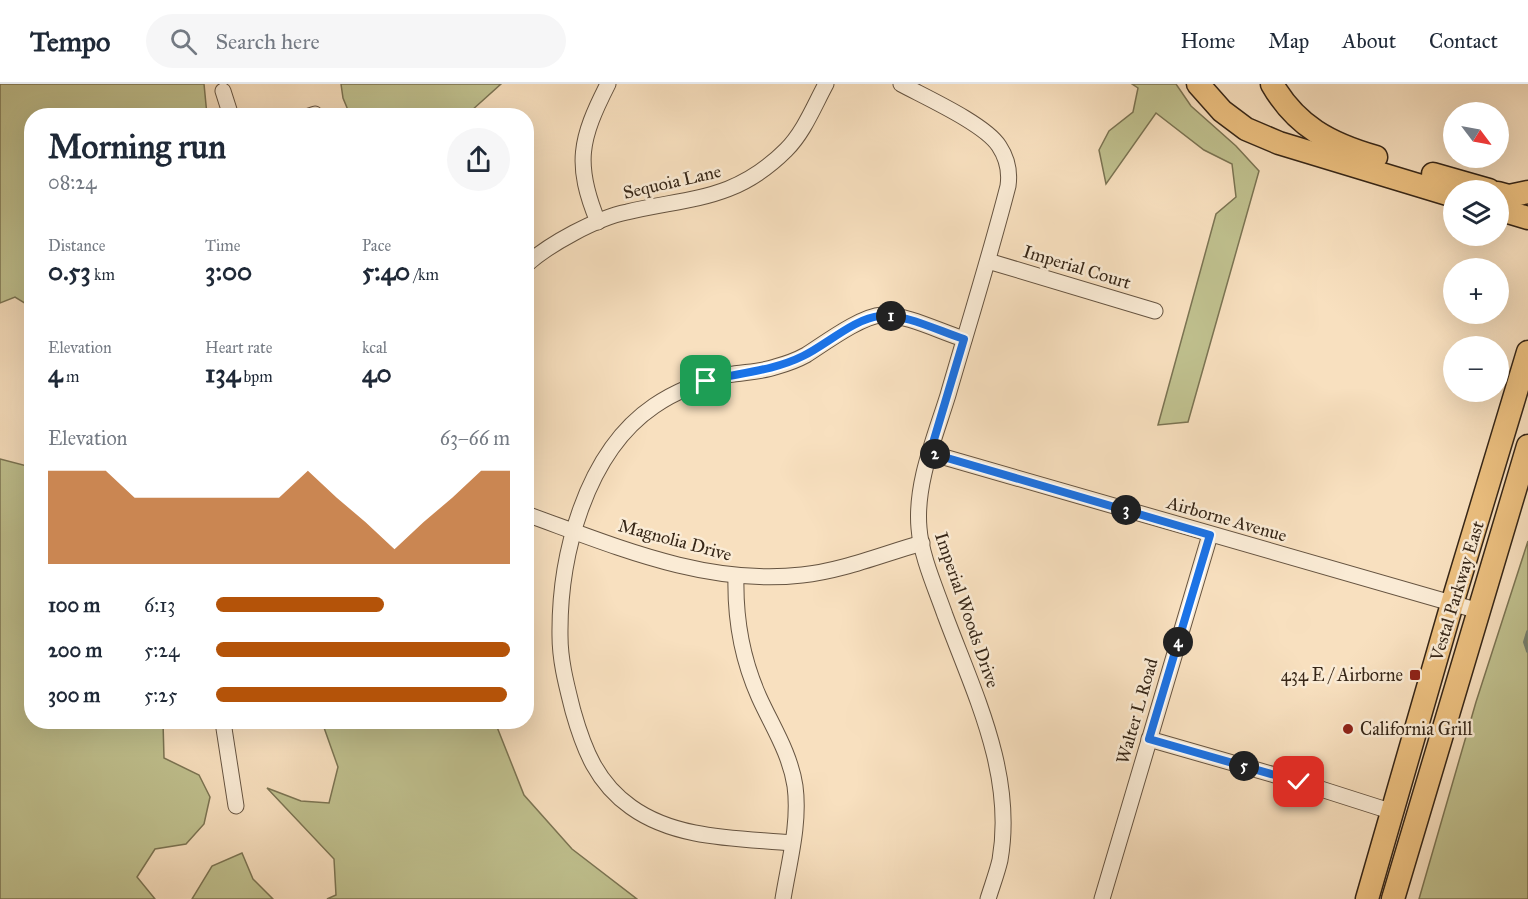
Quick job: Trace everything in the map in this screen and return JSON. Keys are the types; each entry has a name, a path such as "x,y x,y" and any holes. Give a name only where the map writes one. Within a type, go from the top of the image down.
{"main road":[{"path":"1198,84 1222,111 1246,129 1279,143 1443,193"},
{"path":"1272,84 1290,111 1299,120 1330,140 1357,152 1511,202 1528,231"},
{"name":"Vestal Parkway East","path":"1368,899 1452,604 1528,352"},
{"name":"Vestal Parkway East","path":"1393,899 1528,446"}],"street":[{"path":"598,222 588,198 582,157 585,135 592,114 608,84"},
{"name":"Sequoia Lane","path":"534,260 573,233 625,212 698,200 736,186 771,164 787,149 798,135 826,84"},
{"name":"Imperial Woods Drive","path":"901,84 956,113 991,137 999,145 1010,174 988,261 930,453 919,506 919,528 934,584 983,717 996,757 1002,786 1003,817 999,860 988,899"},
{"path":"223,91 228,108"},
{"name":"Imperial Court","path":"988,261 1155,311"},
{"path":"792,843 696,833 658,822 632,807 604,780 582,744 565,680 561,649 561,598 574,531 585,496 597,472 624,432 653,406 688,387 729,375 773,368 805,356 870,318 882,315 898,317 964,339"},
{"name":"Airborne Avenue","path":"930,453 1479,611"},
{"name":"Magnolia Drive","path":"534,517 660,560 705,572 736,577 823,572 922,543"},
{"name":"Walter L Road","path":"1102,899 1210,535"},
{"path":"736,577 737,624 750,674 787,752 795,783 796,820 783,899"},
{"path":"224,729 236,806"},
{"path":"1149,739 1393,812"}],"green space":[{"path":"0,84 204,84 206,108 24,108 24,303 15,297 0,303"},
{"path":"341,84 501,84 474,108 347,108"},
{"path":"1132,84 1176,84 1191,106 1236,146 1259,171 1188,422 1158,425 1216,214 1236,197 1232,164 1204,150 1156,113 1106,184 1099,150 1109,131 1133,112 1138,88"},
{"path":"0,459 24,465 24,729 163,729 164,758 199,775 210,797 204,824 186,844 155,849 137,877 155,899 0,899"},
{"path":"1528,541 1528,899 1419,899 1476,702"},
{"path":"324,729 498,729 524,795 572,849 637,899 327,899 336,895 334,859 267,788 301,801 329,803 338,767"},
{"path":"242,853 253,879 273,899 192,899 212,866"}],"waterway":[{"path":"1528,632 1525,642 1528,651"}],"place":[{"name":"434 E / Airborne","path":"1415,675"},
{"name":"California Grill","path":"1348,729"}],"route":[{"path":"706,381 773,368 805,356 870,318 882,315 898,317 964,339 930,453 1210,535 1149,739 1299,782"}]}
